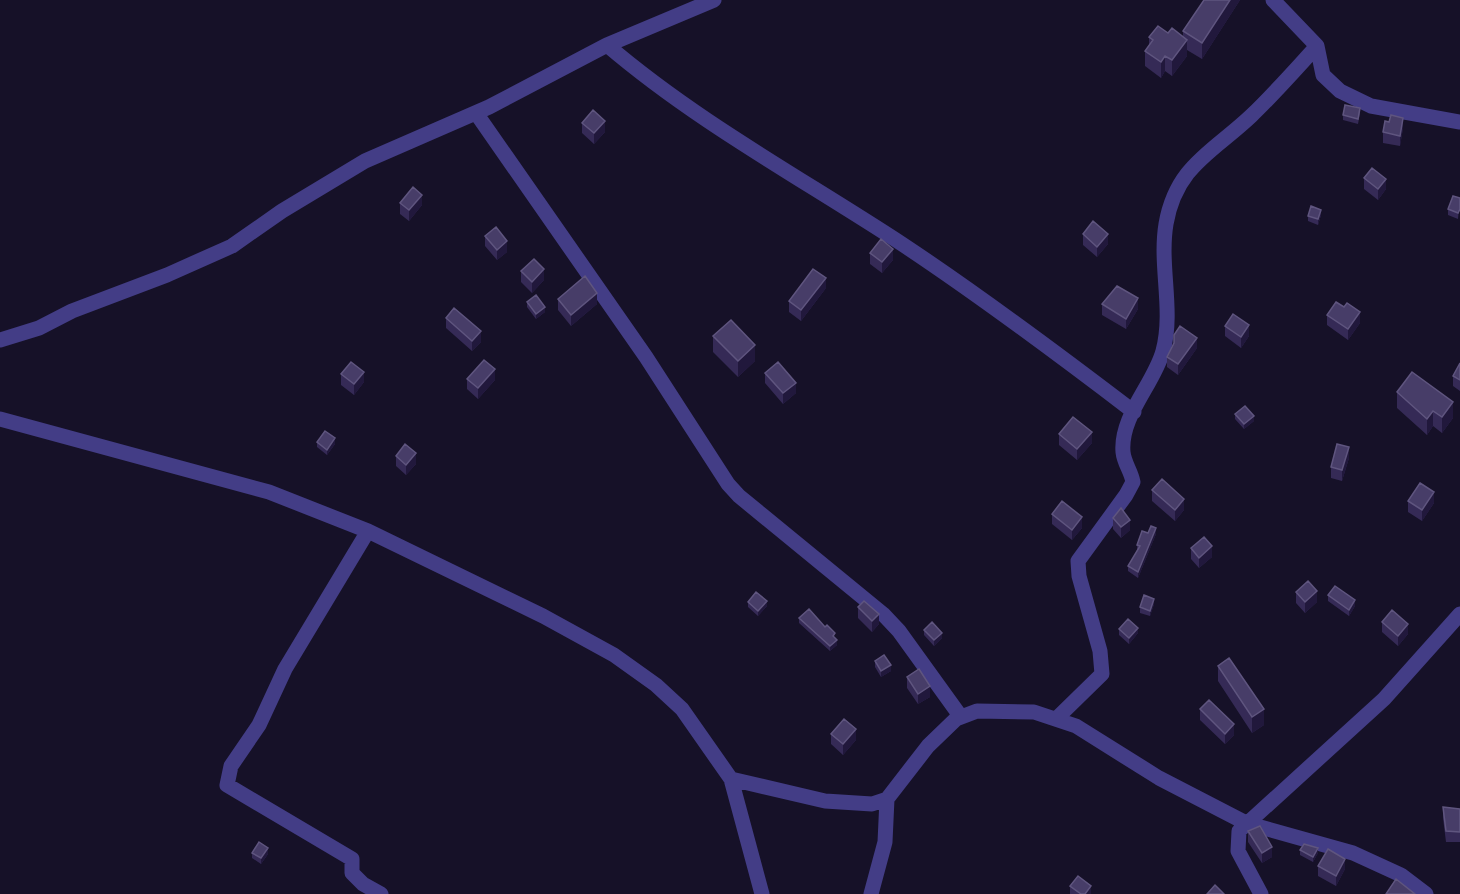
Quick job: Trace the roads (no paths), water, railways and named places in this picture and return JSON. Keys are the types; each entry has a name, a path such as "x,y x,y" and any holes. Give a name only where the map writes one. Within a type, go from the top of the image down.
{"street":[{"path":"0,340 39,328 72,311 188,267 232,246 282,211 365,161 476,113 607,45 714,0"},
{"path":"1273,0 1317,46 1323,75 1340,91 1357,102 1460,122"},
{"path":"607,45 670,94 721,129 968,289 1134,412"},
{"path":"1057,718 1102,674 1100,651 1079,576 1078,561 1131,488 1132,482 1124,460 1123,442 1134,412 1155,373 1167,333 1165,238 1167,222 1177,192 1194,164 1252,115 1317,46"},
{"path":"476,113 646,357 728,484 739,496 883,614 899,631 961,717"},
{"path":"0,419 247,484 368,531 543,616 614,655 657,685 682,709 731,779 762,894"},
{"path":"368,531 285,669 260,725 231,766 227,785 352,859 352,873 363,884 381,894"},
{"path":"1261,894 1238,851 1239,831 1384,699 1460,614"},
{"path":"731,779 846,804 872,804 887,799 928,746 947,726 961,717 976,711 1034,712 1076,726 1159,778 1246,823 1353,853 1401,875 1426,894"},
{"path":"871,894 885,842 887,799"}]}
